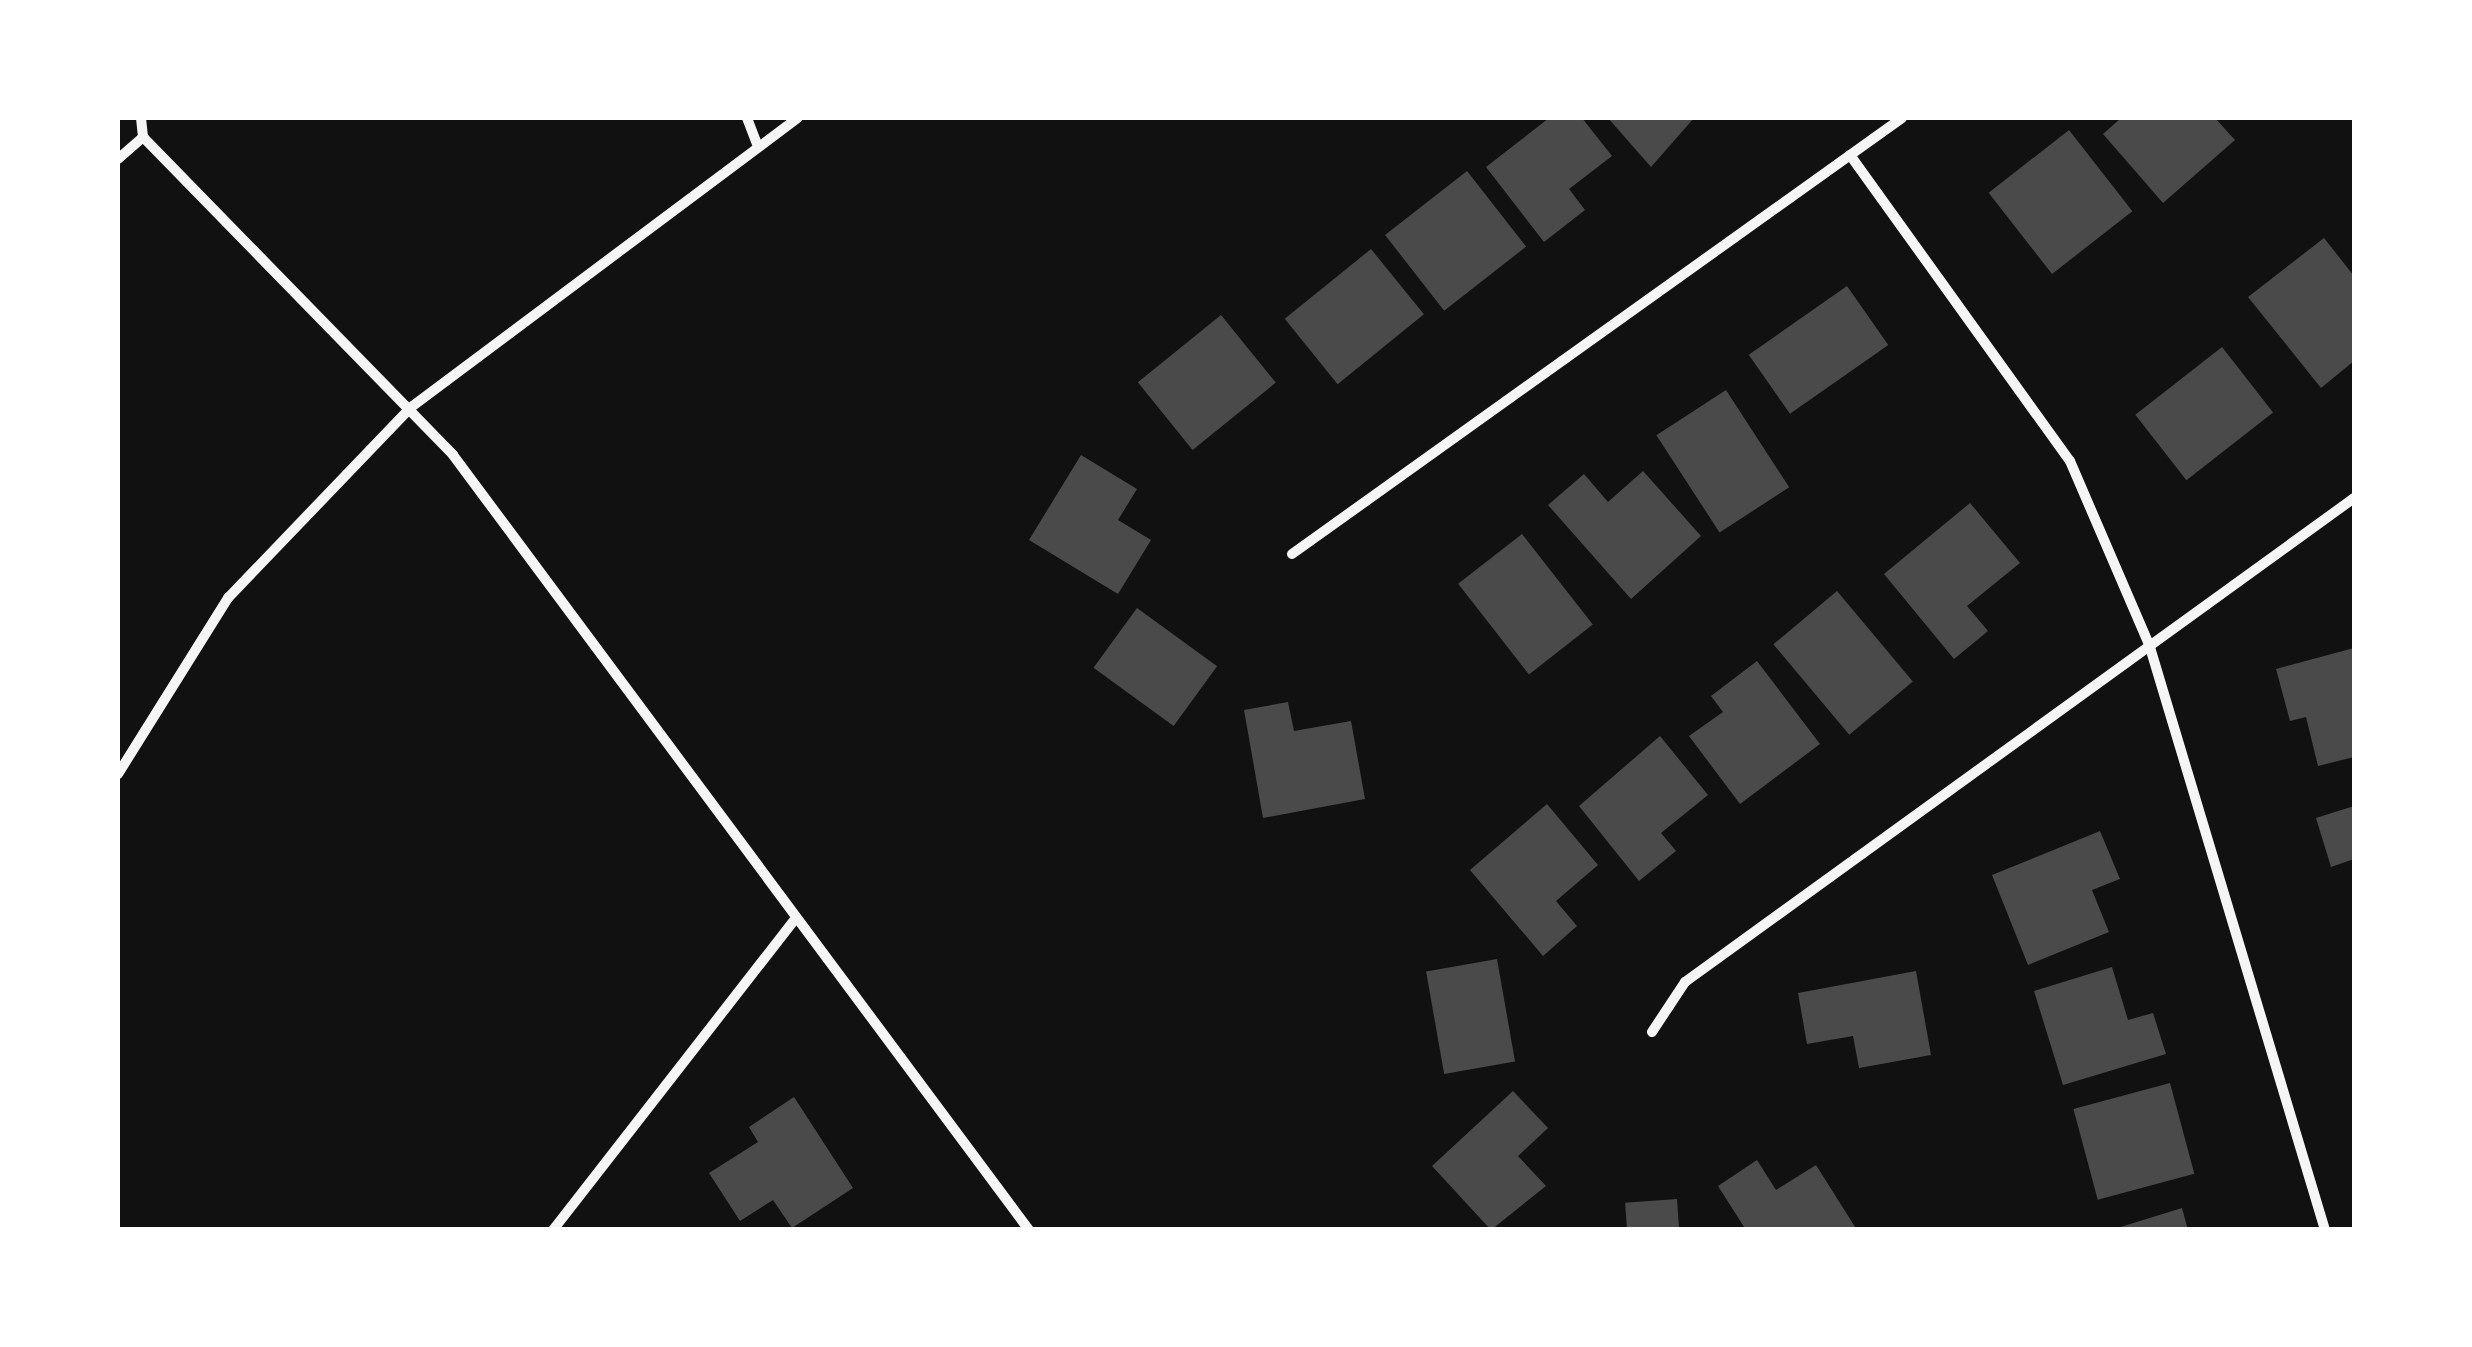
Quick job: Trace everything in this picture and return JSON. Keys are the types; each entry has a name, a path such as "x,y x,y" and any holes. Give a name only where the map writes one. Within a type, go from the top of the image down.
{"street":[{"path":"141,118 143,137 410,408 1029,1230"},
{"path":"747,118 758,146"},
{"path":"118,774 228,598 410,408 798,118"},
{"path":"1292,554 1902,118"},
{"path":"118,158 143,137"},
{"path":"1850,155 2070,462 2149,644 2325,1230"},
{"path":"1652,1032 1685,982 2354,498"},
{"path":"553,1230 796,918"}],"building":[{"path":"1549,118 1582,118 1612,156 1569,189 1585,210 1544,242 1486,167"},
{"path":"1608,118 1694,118 1651,167"},
{"path":"2121,118 2215,118 2235,140 2163,203 2103,134"},
{"path":"2069,130 2132,211 2052,274 1989,193"},
{"path":"1467,171 1526,247 1444,311 1385,235"},
{"path":"2324,238 2354,276 2354,361 2321,388 2248,297"},
{"path":"1371,249 1424,314 1338,384 1285,319"},
{"path":"1847,286 1888,345 1790,414 1749,355"},
{"path":"1221,315 1276,383 1193,450 1138,382"},
{"path":"2222,347 2273,412 2186,480 2135,415"},
{"path":"1726,390 1789,487 1720,532 1656,435"},
{"path":"1081,455 1137,489 1118,520 1151,540 1118,594 1029,540"},
{"path":"1643,471 1701,536 1631,599 1548,505 1584,474 1608,502"},
{"path":"1970,503 2020,563 1967,606 1988,631 1954,659 1884,574"},
{"path":"1522,534 1593,625 1529,674 1458,584"},
{"path":"1837,591 1913,681 1849,735 1773,644"},
{"path":"1137,608 1217,666 1174,726 1094,668"},
{"path":"2354,648 2354,757 2318,766 2306,717 2290,721 2276,669"},
{"path":"1757,661 1820,744 1740,804 1689,736 1723,712 1711,696"},
{"path":"1288,702 1294,731 1351,721 1365,799 1263,818 1244,710"},
{"path":"1660,736 1708,795 1661,833 1676,851 1639,881 1579,806"},
{"path":"1547,804 1598,865 1556,901 1577,926 1543,956 1470,870"},
{"path":"2354,806 2354,859 2331,867 2316,818"},
{"path":"2100,831 2120,879 2092,890 2109,932 2028,965 1992,875"},
{"path":"1497,959 1515,1061 1444,1074 1426,972"},
{"path":"2112,967 2128,1020 2153,1013 2166,1054 2063,1085 2034,991"},
{"path":"1916,971 1931,1055 1859,1068 1853,1036 1807,1044 1798,993"},
{"path":"2170,1083 2194,1174 2098,1200 2073,1109"},
{"path":"1513,1091 1548,1128 1518,1156 1546,1186 1491,1230 1432,1166"},
{"path":"794,1097 853,1188 792,1228 773,1200 740,1221 709,1173 758,1142 749,1127"},
{"path":"1757,1160 1776,1190 1816,1165 1857,1230 1746,1230 1718,1186"},
{"path":"1677,1199 1679,1230 1627,1230 1625,1203"},
{"path":"2182,1208 2188,1230 2114,1230 2114,1229"}]}
